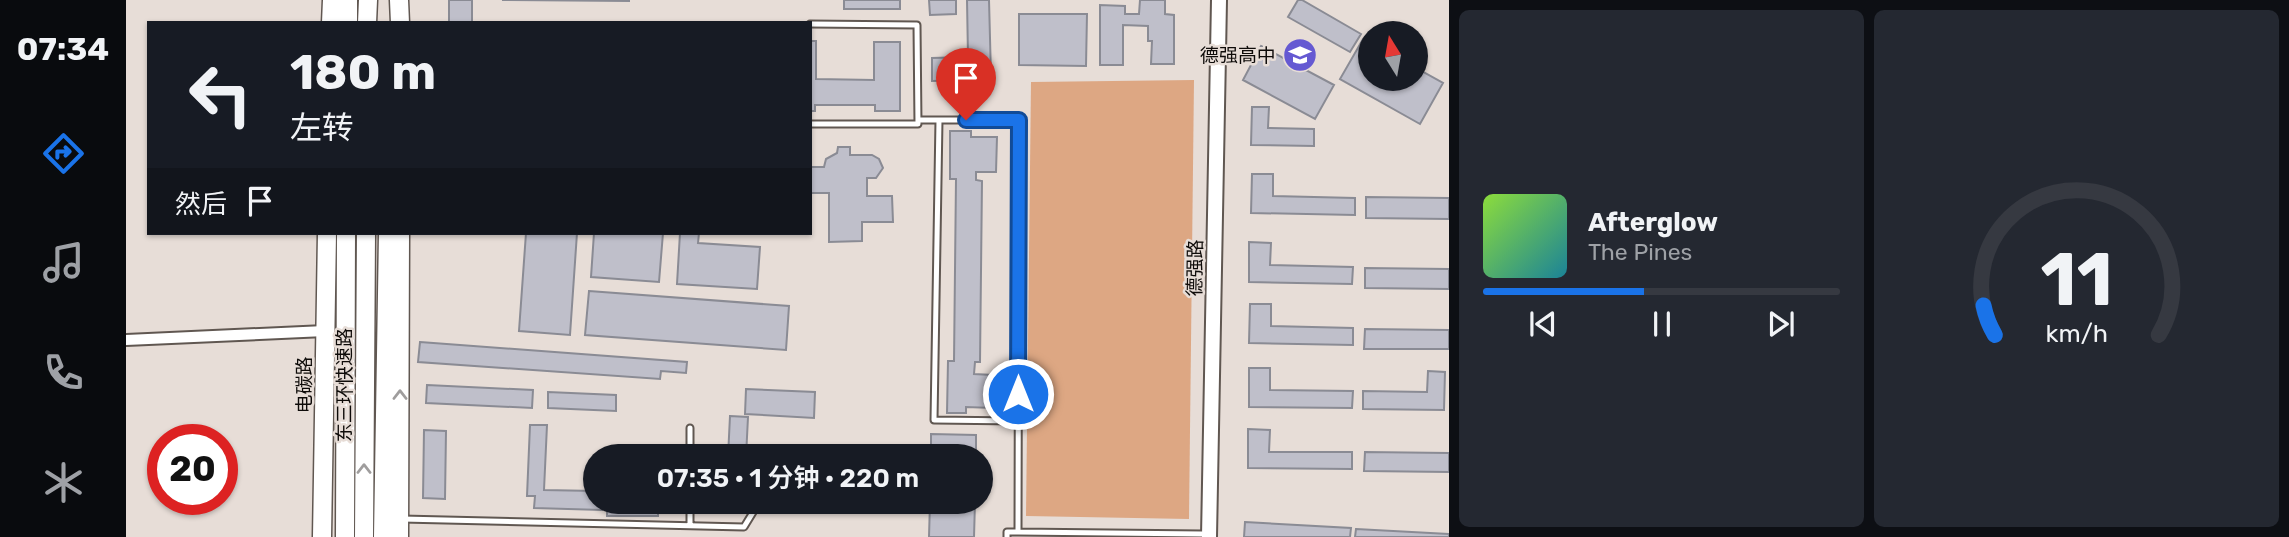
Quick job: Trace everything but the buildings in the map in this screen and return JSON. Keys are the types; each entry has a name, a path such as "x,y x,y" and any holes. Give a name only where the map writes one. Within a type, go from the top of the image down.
{"highway":[{"path":"331,0 331,21"},
{"path":"348,0 348,21"},
{"path":"368,0 368,21"},
{"path":"389,0 389,21"},
{"path":"398,0 400,21"},
{"name":"电碳路","path":"322,537 327,235"},
{"path":"334,537 336,235"},
{"name":"东三环快速路","path":"345,537 346,235"},
{"name":"东三环快速路","path":"364,537 366,235"},
{"path":"383,537 387,235"},
{"path":"399,528 400,235"}],"street":[{"name":"德强路","path":"1204,536 1212,0"},
{"name":"德强路","path":"1204,536 1220,0"},
{"path":"126,340 325,331"}],"lane":[{"path":"812,24 917,25 918,120 918,124 812,124"},
{"path":"918,120 1019,120 1018,532"},
{"path":"939,120 933,420 1018,421"},
{"path":"690,444 691,428"},
{"path":"690,514 690,526"},
{"path":"399,528 744,527 752,514"},
{"path":"1007,537 1007,532 1204,536"}],"shaded area":[{"path":"1194,80 1189,519 1026,516 1031,82"}],"place":[{"name":"德强高中","path":"1300,55"}],"route":[{"path":"966,120 1019,120 1018,394"}]}
